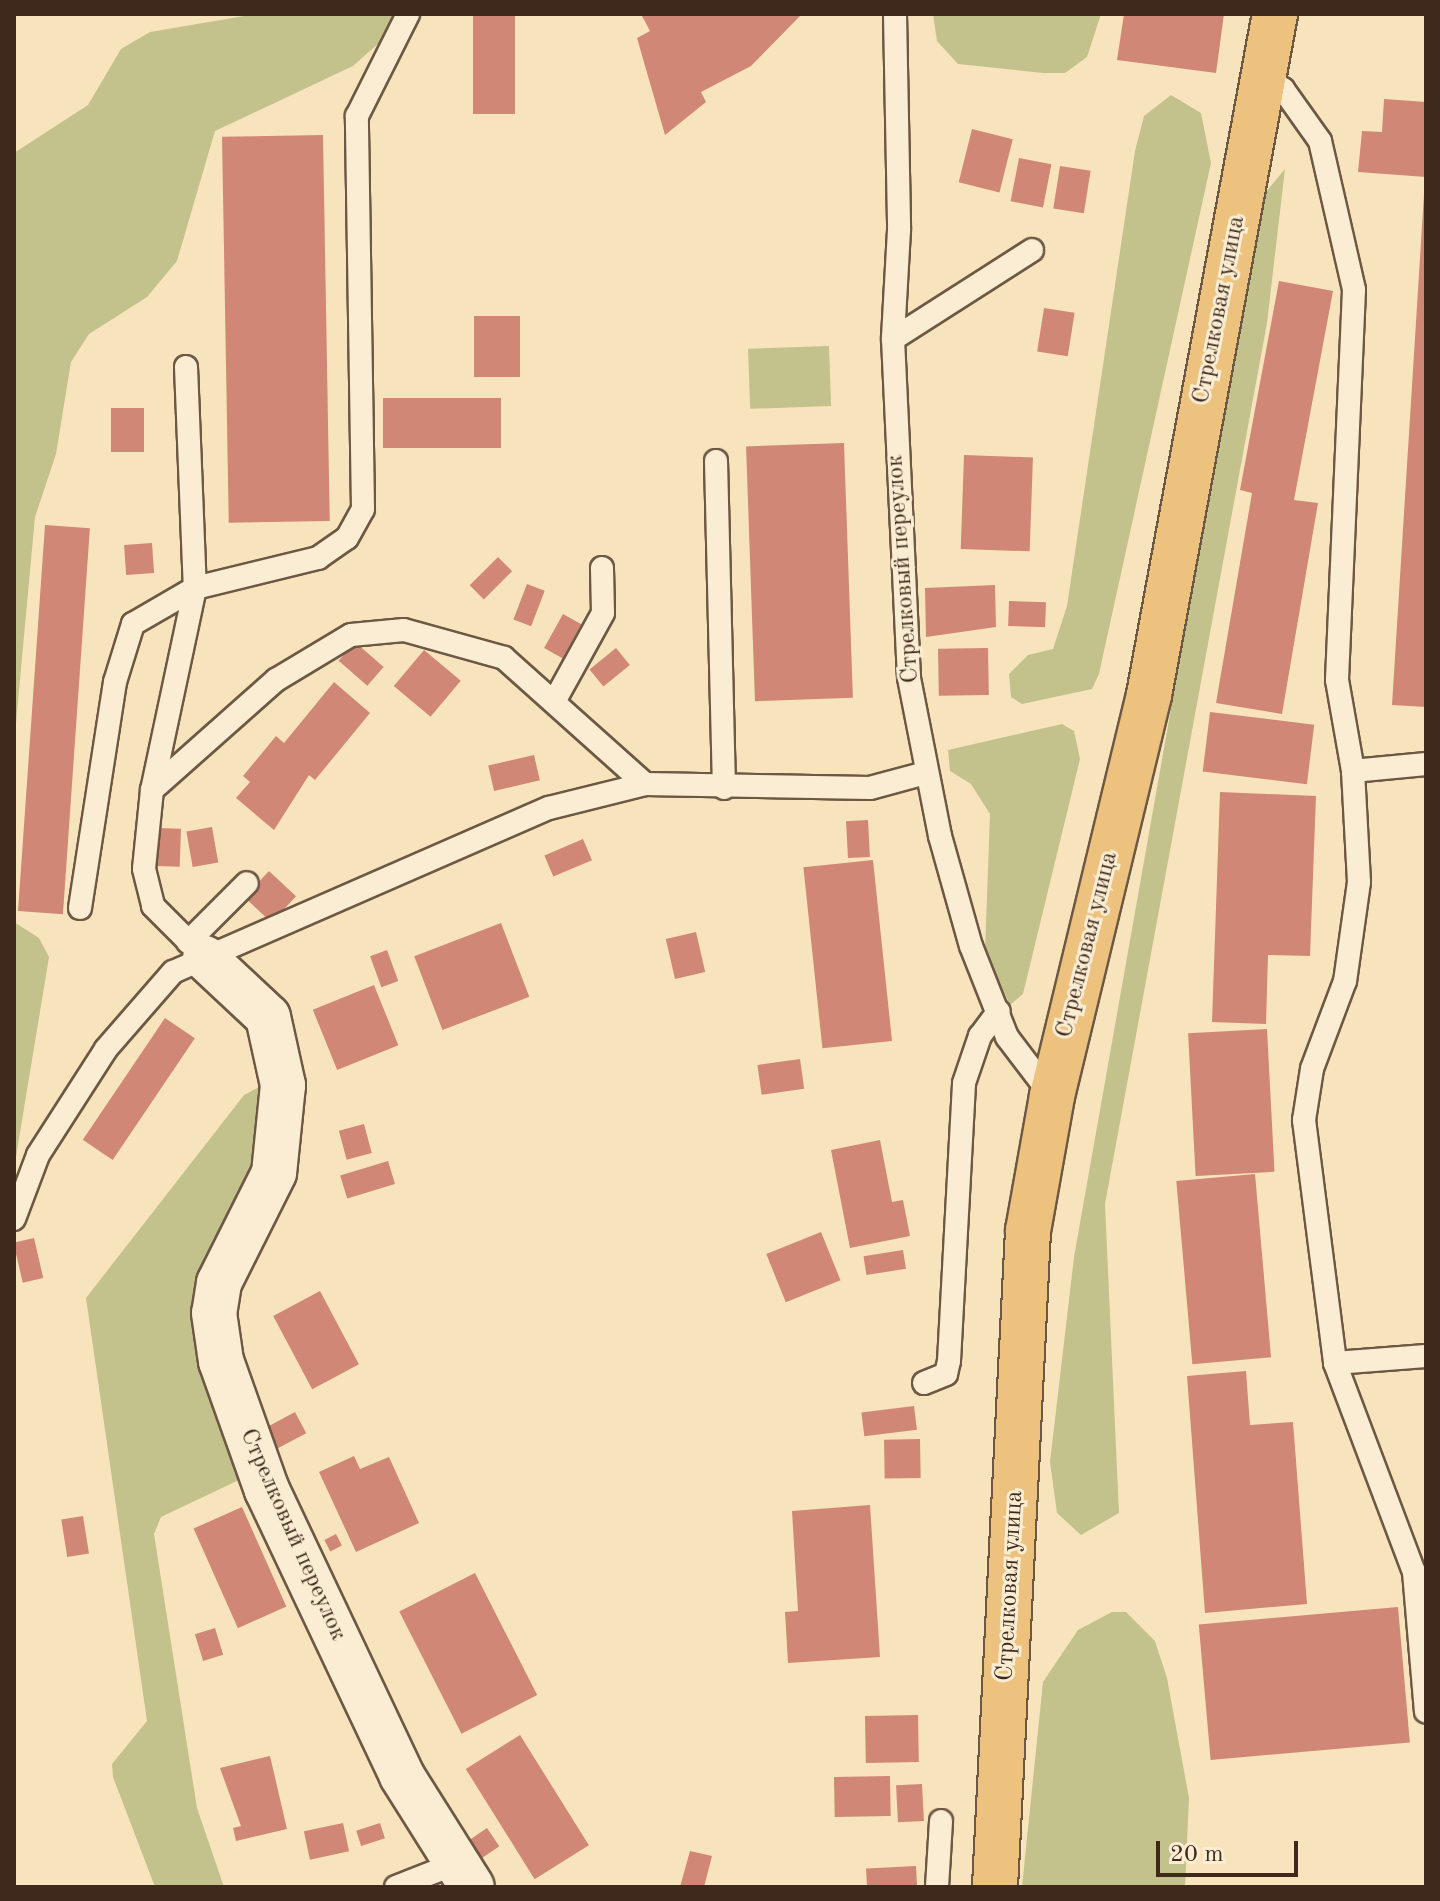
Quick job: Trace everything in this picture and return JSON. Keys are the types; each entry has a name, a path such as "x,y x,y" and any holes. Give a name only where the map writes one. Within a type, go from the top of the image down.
{"main road":[{"name":"Стрелковая улица","path":"995,1887 1028,1231 1052,1096 1149,695 1275,14"}],"street":[{"name":"Стрелковый переулок","path":"197,950 268,1017 284,1110 274,1173 219,1283 214,1313 221,1361 267,1490 402,1776 464,1875"}],"lane":[{"path":"80,908 122,649 133,624 195,588 318,558 347,538 363,509 357,116 408,14"},
{"name":"Стрелковый переулок","path":"895,14 899,230 893,339 909,678 949,874 1007,1037 1052,1096"},
{"path":"1264,80 1283,89 1320,141 1354,290 1337,680 1353,771 1354,938 1312,1069 1304,1120 1335,1363 1414,1572 1426,1711"},
{"path":"893,339 1032,250"},
{"path":"186,367 195,588 152,790 144,869 153,906 197,950"},
{"path":"716,461 724,788"},
{"path":"555,700 603,613 602,568"},
{"path":"152,790 276,680 351,635 404,630 448,638 504,658 555,700 645,784"},
{"path":"1353,771 1426,764"},
{"path":"197,950 549,808 645,784 724,788 870,788 926,773"},
{"path":"14,1219 38,1155 106,1049 173,972 197,950 247,883"},
{"path":"924,1383 946,1374 949,1361 964,1083 980,1036 999,1011"},
{"path":"1335,1363 1426,1356"},
{"path":"937,1887 941,1821"},
{"path":"396,1887 464,1875"}],"shaded area":[{"path":"256,14 394,14 379,43 353,66 215,131 177,261 147,297 89,334 71,362 56,454 35,517 14,745 14,153 88,105 121,49 150,32"},
{"path":"933,14 1101,14 1087,57 1065,73 1043,73 958,64 937,41"},
{"path":"1171,95 1201,113 1211,163 1099,674 1092,689 1022,704 1011,697 1009,674 1028,655 1053,649 1067,606 1135,151 1144,116"},
{"path":"1285,169 1267,323 1105,1204 1119,1513 1081,1535 1057,1513 1050,1462 1074,1257 1241,313 1265,193"},
{"path":"829,346 831,406 750,409 748,349"},
{"path":"1062,724 1074,731 1080,759 1023,994 1010,1005 985,951 990,814 971,784 950,771 948,750"},
{"path":"14,922 39,938 49,957 14,1169"},
{"path":"261,1086 259,1172 204,1283 239,1480 161,1517 154,1534 197,1808 224,1887 155,1887 113,1777 112,1764 147,1721 86,1298 244,1095"},
{"path":"1112,1612 1126,1612 1155,1641 1167,1678 1189,1798 1185,1887 1022,1887 1043,1682 1078,1630"}],"building":[{"path":"473,14 515,14 515,114 473,114"},
{"path":"641,14 802,14 751,66 701,92 706,102 665,135 637,38 650,31"},
{"path":"1124,14 1224,14 1216,73 1117,60"},
{"path":"1384,99 1426,102 1426,177 1358,172 1362,131 1382,132"},
{"path":"972,129 1013,139 999,193 959,182"},
{"path":"323,135 330,521 229,523 222,137"},
{"path":"1019,158 1051,164 1043,207 1011,201"},
{"path":"1060,166 1091,171 1084,213 1053,208"},
{"path":"1426,194 1426,707 1392,705"},
{"path":"1279,281 1333,291 1294,500 1318,503 1282,714 1216,703 1252,493 1240,490"},
{"path":"1044,308 1075,313 1068,356 1037,351"},
{"path":"474,316 520,316 520,377 474,377"},
{"path":"383,398 501,398 501,448 383,448"},
{"path":"111,408 144,408 144,452 111,452"},
{"path":"844,443 853,698 755,701 746,446"},
{"path":"964,455 1033,457 1030,551 961,549"},
{"path":"45,525 90,528 63,914 18,911"},
{"path":"152,543 154,573 126,575 124,545"},
{"path":"498,557 512,571 484,599 470,585"},
{"path":"527,584 545,591 531,626 513,619"},
{"path":"995,585 996,627 926,637 925,588"},
{"path":"1009,601 1046,602 1045,627 1008,626"},
{"path":"563,614 581,624 562,658 544,648"},
{"path":"355,642 384,667 367,686 339,661"},
{"path":"616,648 630,665 603,686 590,669"},
{"path":"988,648 989,695 939,696 938,649"},
{"path":"424,650 461,681 431,717 394,686"},
{"path":"334,682 370,713 315,780 309,775 274,830 236,798 250,782 243,776 276,736 284,743"},
{"path":"1210,712 1314,725 1307,784 1203,772"},
{"path":"534,755 540,780 494,791 488,766"},
{"path":"1220,792 1316,796 1310,956 1268,955 1266,1024 1212,1022"},
{"path":"868,820 870,857 848,858 846,821"},
{"path":"212,827 218,862 193,867 186,832"},
{"path":"157,828 181,829 180,867 156,866"},
{"path":"583,839 592,860 553,877 544,855"},
{"path":"873,860 892,1041 822,1048 803,867"},
{"path":"269,871 296,896 272,923 244,897"},
{"path":"501,923 529,997 442,1030 414,956"},
{"path":"696,932 705,972 675,979 666,939"},
{"path":"387,950 398,981 381,987 370,956"},
{"path":"374,985 398,1045 337,1070 313,1010"},
{"path":"165,1018 195,1038 113,1160 83,1140"},
{"path":"1267,1029 1274,1172 1196,1176 1188,1033"},
{"path":"800,1059 804,1089 762,1095 757,1065"},
{"path":"364,1124 372,1153 347,1160 339,1131"},
{"path":"880,1140 892,1202 903,1200 910,1236 850,1248 831,1150"},
{"path":"388,1161 395,1184 347,1199 340,1176"},
{"path":"1255,1174 1271,1357 1192,1364 1176,1181"},
{"path":"821,1232 840,1280 786,1302 766,1254"},
{"path":"34,1238 43,1278 23,1283 14,1243"},
{"path":"903,1250 906,1269 866,1275 863,1256"},
{"path":"320,1291 359,1364 312,1389 273,1316"},
{"path":"1246,1371 1250,1425 1293,1422 1307,1604 1205,1613 1187,1376"},
{"path":"914,1406 917,1430 864,1436 861,1412"},
{"path":"295,1412 306,1433 274,1450 263,1429"},
{"path":"920,1439 921,1478 885,1479 884,1440"},
{"path":"354,1456 360,1469 389,1457 419,1523 356,1552 319,1472"},
{"path":"870,1505 880,1657 788,1663 785,1612 798,1611 792,1511"},
{"path":"242,1507 286,1607 238,1628 194,1529"},
{"path":"83,1516 89,1554 67,1557 61,1519"},
{"path":"336,1534 342,1546 330,1551 324,1540"},
{"path":"475,1573 537,1695 461,1734 399,1612"},
{"path":"1398,1607 1410,1742 1211,1760 1199,1624"},
{"path":"215,1628 223,1655 203,1661 195,1634"},
{"path":"918,1715 919,1762 866,1763 865,1716"},
{"path":"520,1735 589,1845 535,1879 466,1769"},
{"path":"270,1756 287,1829 236,1841 233,1828 241,1826 220,1768"},
{"path":"890,1776 891,1816 835,1817 834,1777"},
{"path":"922,1784 924,1821 898,1822 896,1785"},
{"path":"343,1823 349,1851 310,1860 304,1831"},
{"path":"380,1823 385,1838 361,1846 356,1831"},
{"path":"487,1828 499,1846 473,1864 460,1846"},
{"path":"690,1851 712,1856 704,1887 680,1887"},
{"path":"916,1866 917,1887 867,1887 866,1869"}]}
